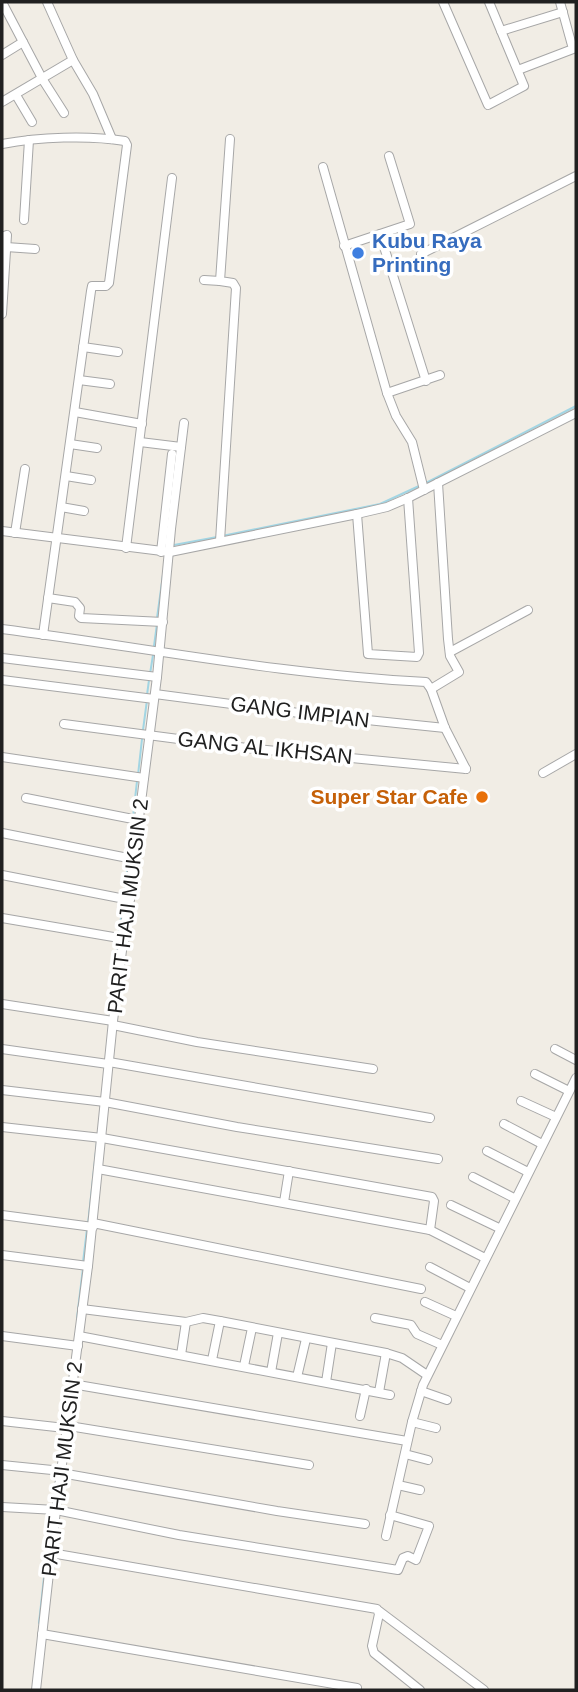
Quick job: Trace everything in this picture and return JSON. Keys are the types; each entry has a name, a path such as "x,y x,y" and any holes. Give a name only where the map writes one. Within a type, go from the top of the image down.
{"street":[{"path":"47,2 73,60 93,94 112,139"},
{"path":"443,2 486,104 523,88 489,2"},
{"path":"560,2 576,60"},
{"path":"3,7 64,113"},
{"path":"501,32 562,12"},
{"path":"2,55 23,42"},
{"path":"518,70 571,51 572,46"},
{"path":"2,102 73,60"},
{"path":"16,95 32,122"},
{"path":"3,139 112,139 125,141 127,145 109,283 106,286 93,286 43,635"},
{"path":"220,281 230,139"},
{"path":"24,220 29,140"},
{"path":"344,246 410,224 389,156"},
{"path":"323,167 387,393 396,416 415,449 424,490"},
{"path":"421,254 576,176"},
{"path":"126,548 173,178"},
{"path":"380,234 426,381"},
{"path":"2,237 7,235 2,314"},
{"path":"6,247 35,248"},
{"path":"204,280 233,283 236,288 220,541"},
{"path":"83,347 118,352"},
{"path":"387,393 440,375"},
{"path":"79,380 110,384"},
{"path":"75,412 142,424"},
{"path":"2,531 165,552 357,514 387,507 408,498 576,412"},
{"path":"165,552 184,422"},
{"path":"140,442 181,447"},
{"path":"70,444 97,448"},
{"path":"165,552 172,454"},
{"path":"15,533 25,469"},
{"path":"65,476 91,480"},
{"path":"431,689 458,674 450,652 438,483"},
{"path":"357,514 368,654 417,657 419,653 408,498"},
{"path":"61,507 84,512"},
{"name":"PARIT HAJI MUKSIN 2","path":"36,1690 64,1427 78,1346 113,1023 130,900 138,820 139,777 149,736 160,651 158,622 165,552"},
{"path":"48,598 75,602 80,608 80,618 158,622"},
{"path":"450,652 528,610"},
{"path":"2,629 284,670 426,682 431,689 444,728"},
{"path":"2,658 157,677"},
{"name":"GANG IMPIAN","path":"2,680 444,728"},
{"name":"GANG AL IKHSAN","path":"64,724 247,748 466,769 444,728"},
{"path":"543,773 576,754"},
{"path":"2,757 139,777"},
{"path":"26,799 138,820"},
{"path":"2,833 133,859"},
{"path":"2,874 130,900"},
{"path":"2,918 125,939"},
{"path":"2,1004 113,1023 197,1042 373,1069"},
{"path":"2,1049 109,1063 430,1118"},
{"path":"555,1049 576,1060"},
{"path":"535,1074 569,1091"},
{"path":"386,1535 421,1391 499,1228 576,1078"},
{"path":"2,1090 105,1102 237,1127 438,1159"},
{"path":"521,1101 556,1116"},
{"path":"504,1124 542,1144"},
{"path":"2,1126 102,1138 432,1197 434,1201 430,1230"},
{"path":"487,1151 528,1172"},
{"path":"98,1169 430,1230 485,1258"},
{"path":"284,1202 289,1171"},
{"path":"473,1177 514,1198"},
{"path":"451,1205 499,1228"},
{"path":"2,1215 93,1225 421,1289"},
{"path":"2,1255 88,1266"},
{"path":"430,1267 470,1288"},
{"path":"425,1302 456,1316"},
{"path":"82,1309 186,1322 203,1318 220,1321 386,1353 402,1358 428,1375"},
{"path":"375,1318 411,1325 417,1334 442,1345"},
{"path":"212,1360 220,1321"},
{"path":"181,1355 186,1322"},
{"path":"244,1366 252,1328"},
{"path":"271,1372 278,1333"},
{"path":"2,1336 78,1346"},
{"path":"79,1336 390,1395"},
{"path":"297,1377 306,1339"},
{"path":"326,1382 332,1343"},
{"path":"379,1392 386,1353"},
{"path":"72,1384 407,1441"},
{"path":"360,1416 366,1389"},
{"path":"421,1391 447,1400"},
{"path":"2,1421 64,1427 309,1465"},
{"path":"412,1422 436,1428"},
{"path":"405,1454 428,1460"},
{"path":"2,1465 61,1472 365,1524"},
{"path":"398,1485 420,1490"},
{"path":"2,1507 56,1510 179,1535 398,1570 403,1558 408,1556 416,1560 429,1526 390,1515"},
{"path":"51,1553 326,1599 379,1611 484,1690"},
{"path":"379,1611 372,1646 374,1653 420,1690"},
{"path":"42,1634 356,1688"}],"waterway":[{"path":"424,484 576,406"},
{"path":"222,536 380,504 419,486"},
{"path":"174,545 217,537"},
{"path":"157,618 163,575"},
{"path":"154,646 157,624"},
{"path":"150,674 153,655"},
{"path":"147,695 149,680"},
{"path":"143,730 147,700"},
{"path":"138,775 142,739"},
{"path":"133,817 137,781"},
{"path":"129,853 133,823"},
{"path":"124,895 128,863"},
{"path":"119,933 123,903"},
{"path":"115,978 118,942"},
{"path":"88,1224 97,1142"},
{"path":"83,1262 87,1229"},
{"path":"77,1318 83,1268"},
{"path":"53,1505 57,1473"},
{"path":"39,1623 51,1514"}],"place":[{"name":"Kubu Raya Printing","path":"358,253"},
{"name":"Super Star Cafe","path":"482,797"}]}
